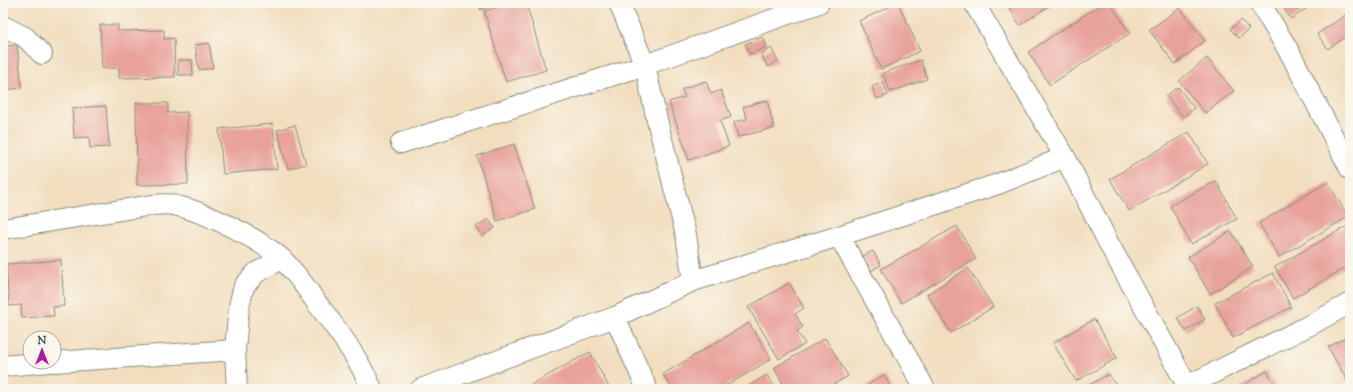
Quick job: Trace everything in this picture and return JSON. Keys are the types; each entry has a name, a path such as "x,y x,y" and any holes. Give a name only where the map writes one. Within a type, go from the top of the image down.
{"street":[{"path":"619,3 645,65 656,116 686,235 693,281"},
{"path":"401,143 645,65 819,3"},
{"path":"974,3 1065,157 1109,244 1188,388 1350,303"},
{"path":"1260,3 1290,53 1350,169"},
{"path":"3,26 25,37 42,54"},
{"path":"421,389 615,317 693,281 839,236 998,184 1065,157"},
{"path":"3,229 152,205 172,204 196,211 221,222 260,243 282,259 299,279 343,338 372,389"},
{"path":"839,236 925,389"},
{"path":"237,389 235,350 239,306 244,286 256,273 282,259"},
{"path":"615,317 647,389"},
{"path":"62,361 235,350"},
{"path":"3,366 22,364"}],"building":[{"path":"479,3 499,3 481,10"},
{"path":"513,3 526,3 546,70 506,82 484,11"},
{"path":"898,3 920,51 881,69 859,21"},
{"path":"1006,3 1054,3 1020,25"},
{"path":"1103,3 1110,3 1130,33 1050,85 1028,52"},
{"path":"1280,3 1314,3 1291,19"},
{"path":"1180,8 1205,41 1175,64 1149,30"},
{"path":"1350,12 1350,34 1328,49 1317,34"},
{"path":"1241,20 1249,29 1239,38 1230,29"},
{"path":"100,25 118,25 118,31 164,30 164,39 174,38 175,77 119,78 119,68 102,68"},
{"path":"763,37 767,47 750,54 745,44"},
{"path":"209,43 213,68 199,70 195,45"},
{"path":"17,45 22,88 3,90 3,46"},
{"path":"771,48 778,61 768,67 761,54"},
{"path":"1207,58 1234,91 1205,113 1179,81"},
{"path":"178,60 192,60 193,75 178,75"},
{"path":"921,60 927,79 890,92 883,73"},
{"path":"706,81 711,94 721,90 731,117 720,121 729,146 689,160 669,102 685,97 682,89"},
{"path":"883,82 888,95 877,99 872,87"},
{"path":"1178,87 1194,108 1183,117 1166,96"},
{"path":"767,100 774,128 738,137 734,122 747,119 743,107"},
{"path":"136,103 168,103 168,113 187,112 188,184 137,185"},
{"path":"106,106 109,147 90,148 89,137 74,138 72,108"},
{"path":"273,124 277,169 223,174 219,129"},
{"path":"295,125 306,164 288,169 277,130"},
{"path":"1189,132 1208,164 1129,211 1110,179"},
{"path":"514,144 535,209 497,221 477,156"},
{"path":"1216,181 1237,219 1191,244 1170,206"},
{"path":"1328,182 1348,217 1279,257 1259,223"},
{"path":"488,219 495,228 483,236 476,227"},
{"path":"1349,225 1350,265 1293,298 1275,267"},
{"path":"957,226 976,259 901,303 881,269"},
{"path":"1231,231 1253,267 1210,294 1188,257"},
{"path":"873,251 881,265 871,271 863,256"},
{"path":"61,260 64,306 53,307 54,316 22,318 21,305 9,306 6,264"},
{"path":"968,268 993,307 951,333 927,294"},
{"path":"1273,273 1291,307 1233,338 1215,303"},
{"path":"789,283 804,308 795,314 803,327 797,331 805,344 779,359 748,307"},
{"path":"1197,306 1205,319 1186,331 1177,318"},
{"path":"1094,319 1117,358 1076,381 1053,343"},
{"path":"749,323 771,359 721,389 672,389 663,374"},
{"path":"1349,336 1350,338 1350,386 1328,347"},
{"path":"825,338 848,376 826,389 786,389 774,368"},
{"path":"590,352 610,389 523,389"},
{"path":"1267,371 1278,389 1237,389"},
{"path":"1109,374 1118,389 1082,389"},
{"path":"767,375 776,389 743,389"},
{"path":"884,375 892,389 861,389"}]}
